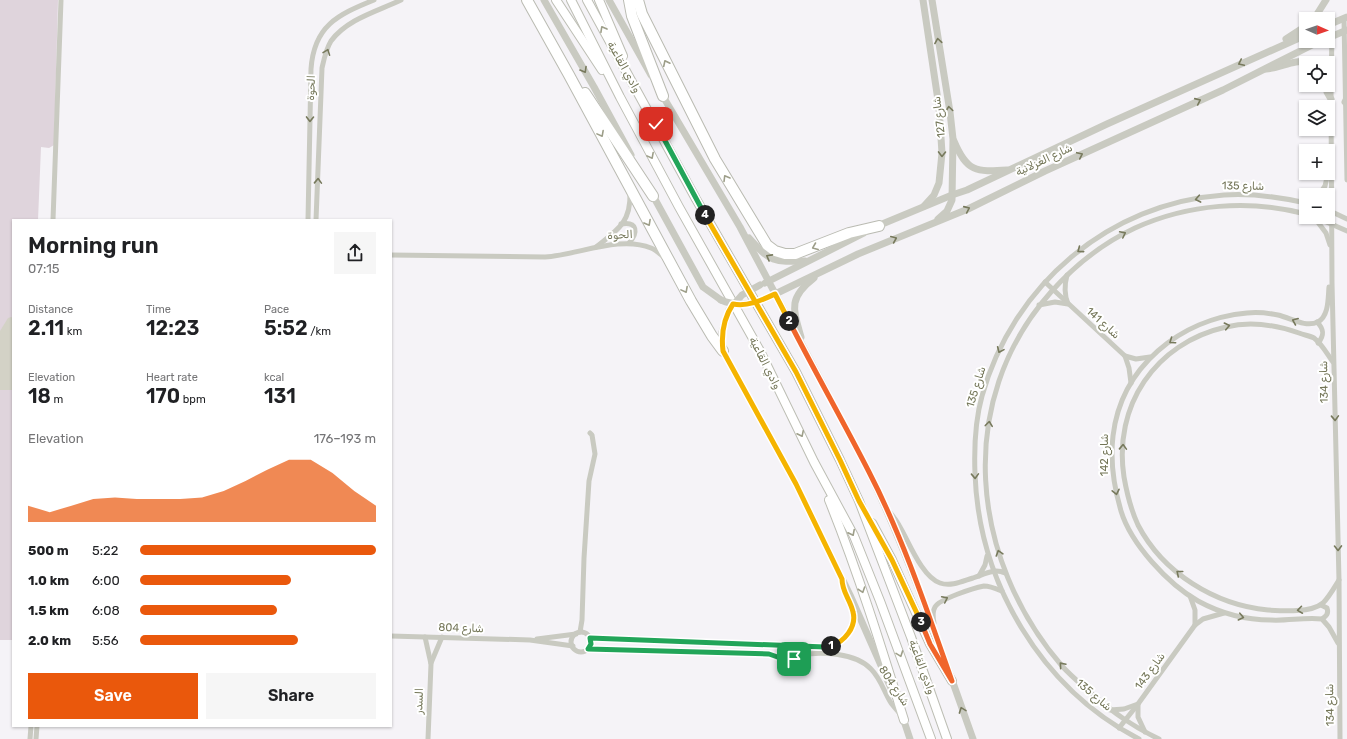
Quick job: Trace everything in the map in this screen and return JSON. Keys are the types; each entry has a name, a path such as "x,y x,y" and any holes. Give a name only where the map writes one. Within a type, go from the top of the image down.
{"highway":[{"path":"527,0 668,260 712,336 723,351"},
{"path":"629,0 632,16 663,96"},
{"path":"638,0 642,14 715,159 767,245 775,251 785,254 795,254 848,233 878,226"},
{"path":"569,75 582,88 653,196"}],"main road":[{"path":"556,0 620,97"},
{"name":"وادي القاعية","path":"571,0 620,97 679,207 760,351 814,462 854,536 880,601 931,739"},
{"name":"وادي القاعية","path":"587,0 696,199 796,372 840,460 859,501 948,739"},
{"path":"599,0 635,87"},
{"path":"814,462 845,540 883,651 903,718"},
{"path":"859,501 892,560 930,644 952,681"}],"street":[{"path":"53,219 61,0"},
{"name":"الحوة","path":"308,219 311,69 314,48 327,26 338,17 374,0"},
{"name":"الحوة","path":"316,219 322,68 325,56 332,41 343,29 358,20 401,0"},
{"path":"544,0 594,87 703,287 731,307 767,298 775,294"},
{"name":"وادي القاعية","path":"609,0 663,96 740,227 869,472 885,506 935,632 973,739"},
{"name":"شارع 127","path":"923,0 938,100 942,139 939,183 934,195 923,208"},
{"name":"شارع 127","path":"931,224 947,211 950,204 952,195 953,139 932,0"},
{"path":"1318,12 1326,0"},
{"path":"1335,22 1345,18 1347,180"},
{"path":"1277,47 1281,42 1299,30"},
{"path":"1335,35 1345,30"},
{"name":"شارع الغزلانية","path":"768,281 878,226 967,190 1299,38"},
{"name":"شارع الغزلانية","path":"775,294 829,267 968,209 1059,165 1223,90 1306,48"},
{"name":"شارع 134","path":"1330,48 1331,144"},
{"path":"1262,69 1276,68 1293,61 1299,61"},
{"path":"1327,92 1331,99"},
{"path":"942,139 953,139 962,157 972,167 987,171 1011,170"},
{"name":"الحوة","path":"594,249 610,236 627,218 630,205 630,188"},
{"name":"شارع 135","path":"1139,739 1119,728 1093,708 1054,674 1012,613 993,571 978,509 975,439 980,405 990,371 1006,335 1025,305 1045,282 1076,252 1100,235 1126,220 1171,204 1212,196 1239,194 1274,197 1299,202"},
{"name":"شارع 135","path":"1159,739 1146,733 1110,710 1070,675 1033,628 1010,585 992,530 986,475 988,429 994,395 1005,363 1020,335 1039,306 1067,274 1102,246 1148,222 1198,208 1244,205 1277,208 1299,213"},
{"path":"1335,212 1347,218"},
{"path":"621,224 629,224 634,227 635,236 629,243"},
{"path":"1318,343 1323,335 1323,330 1317,322 1325,314 1327,307 1332,252 1326,233 1320,224"},
{"name":"شارع 134","path":"1332,224 1339,580 1340,739"},
{"path":"1334,224 1347,231"},
{"path":"740,227 766,256 782,262 807,261"},
{"name":"الحوة","path":"392,255 545,257 560,256 610,245 629,243 652,248 668,260"},
{"path":"806,353 796,320 794,302 799,293 808,283 829,267"},
{"path":"1039,306 1054,302 1068,304 1065,295 1067,274"},
{"path":"768,281 742,295 731,307 722,332 723,351 796,484 842,579 903,718 910,739"},
{"name":"شارع 141","path":"1045,282 1125,356"},
{"name":"شارع 142","path":"1317,322 1310,324 1301,323 1286,317 1262,313 1248,313 1219,317 1189,330 1173,339 1150,357 1131,383 1120,408 1112,436 1113,471 1116,493 1123,515 1130,531 1142,549 1169,578 1190,596 1225,613 1252,619 1322,619"},
{"name":"شارع 142","path":"1321,605 1306,609 1287,611 1247,606 1203,590 1176,572 1160,556 1150,543 1132,512 1126,490 1122,452 1128,411 1145,379 1165,356 1177,347 1209,331 1233,325 1273,326 1290,330 1313,338 1334,362"},
{"path":"1125,356 1136,359 1150,357"},
{"path":"1125,356 1129,368 1131,383"},
{"path":"582,620 591,644 584,652 579,652 575,650 573,646 573,637 578,633 582,620 589,481 595,454 592,435 590,433"},
{"name":"وادي القاعية","path":"885,506 900,526 923,567 935,580 945,584 957,583 993,571 1005,573"},
{"path":"978,576 985,566 988,553"},
{"path":"578,633 589,636 825,647 832,646 838,643 852,627 853,612 843,589 842,579"},
{"path":"1339,580 1321,605 1327,608 1328,611 1326,617 1322,619 1329,627 1339,645"},
{"name":"وادي القاعية","path":"935,632 933,612 935,606 940,602 951,596 985,586 1002,591"},
{"path":"1190,596 1194,603 1195,625"},
{"name":"شارع 143","path":"1119,728 1195,625 1203,619 1225,613"},
{"name":"شارع 804","path":"530,640 578,633"},
{"name":"شارع 804","path":"392,636 530,640 573,646"},
{"path":"425,637 431,664"},
{"path":"431,664 442,637"},
{"name":"شارع 804","path":"588,649 769,654 790,660 802,655 842,655 861,661 870,668 880,681 892,705 903,718"},
{"name":"السدر","path":"428,739 431,664"},
{"path":"1110,710 1124,709 1138,704 1138,717 1146,733"},
{"path":"30,739 31,727"},
{"path":"36,739 37,727"}],"shaded area":[{"path":"0,0 58,0 54,145 49,148 41,147 38,219 12,219 12,640 0,640"},
{"path":"8,318 12,318 12,390 0,390 0,331"}],"route":[{"path":"656,124 696,199 737,270 765,319 796,372 859,501 892,560 930,644 952,681 919,590 885,506 834,404 775,294 758,302 753,303 749,304 743,305 733,304 728,311 722,332 723,351 796,484 842,579 844,594 852,608 854,616 850,631 838,643 825,647 590,638 591,644 588,649 769,654 780,656 786,660 794,659"}]}
